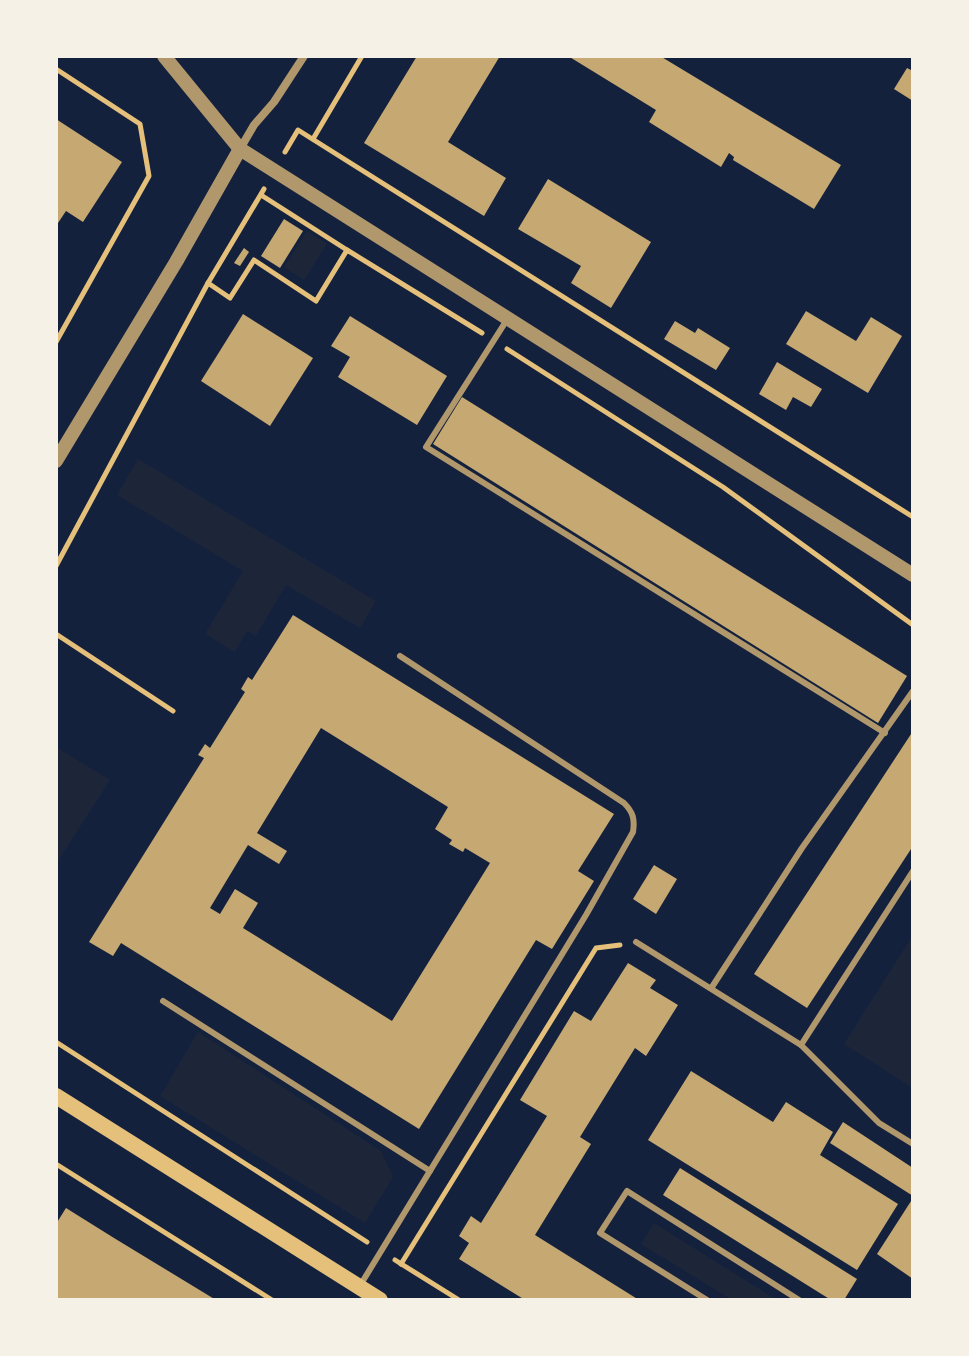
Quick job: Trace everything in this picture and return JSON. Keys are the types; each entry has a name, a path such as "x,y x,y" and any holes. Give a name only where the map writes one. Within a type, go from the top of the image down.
{"main road":[{"path":"56,1096 380,1300"}],"street":[{"path":"164,56 240,149 913,575"},
{"path":"56,461 254,125 274,102 304,56"}],"lane":[{"path":"508,318 426,447 885,733"},
{"path":"360,1287 586,915 633,832 635,821 624,803 400,656"},
{"path":"712,987 802,848 913,691"},
{"path":"801,1045 913,871"},
{"path":"636,942 801,1045 879,1123 913,1144"},
{"path":"163,1001 430,1171"},
{"path":"707,1300 600,1233 627,1191 799,1300"}],"path":[{"path":"313,139 362,56"},
{"path":"56,69 140,124 149,176 56,342"},
{"path":"56,566 208,283 298,130 913,517"},
{"path":"261,195 723,487 913,625"},
{"path":"208,283 230,298 254,260 316,301 347,250"},
{"path":"56,634 173,711"},
{"path":"401,1264 596,948 636,942"},
{"path":"56,1042 459,1300"},
{"path":"56,1164 272,1300"}],"shaded area":[{"path":"307,231 327,244 304,280 284,267"},
{"path":"138,459 376,601 360,628 286,585 256,636 247,631 235,652 205,634 243,571 117,495"},
{"path":"56,747 110,780 56,864"},
{"path":"913,935 913,1088 844,1044"},
{"path":"198,1032 381,1151 393,1177 365,1223 160,1096"},
{"path":"654,1223 777,1300 732,1300 641,1244"}],"building":[{"path":"417,56 500,56 448,142 506,178 484,216 364,143"},
{"path":"568,56 660,56 841,165 814,209 733,160 729,153 721,167 649,122 656,110"},
{"path":"907,68 913,71 913,101 894,89"},
{"path":"56,119 122,162 83,222 66,211 56,226"},
{"path":"548,179 651,242 611,308 571,283 581,266 518,229"},
{"path":"284,219 303,231 280,268 261,256"},
{"path":"244,248 249,252 240,266 234,263"},
{"path":"806,311 856,341 871,317 902,336 868,393 786,344"},
{"path":"243,314 313,358 270,426 201,381"},
{"path":"350,316 447,376 417,425 338,377 350,357 331,346"},
{"path":"675,321 695,333 698,328 730,348 716,370 664,339"},
{"path":"777,362 822,389 811,407 793,397 786,410 759,394"},
{"path":"462,397 907,676 878,723 433,444"},
{"path":"293,615 614,814 578,871 594,881 552,949 536,940 419,1129 121,943 113,956 89,942 204,758 198,755 205,744 210,748 245,692 241,689 248,677 252,680","holes":["321,728 448,807 435,829 452,840 449,844 463,852 465,848 490,863 392,1021 243,928 258,903 235,889 220,914 210,908 248,845 279,864 287,851 257,833"]},
{"path":"913,731 913,846 807,1008 754,974"},
{"path":"654,865 677,879 656,914 633,899"},
{"path":"628,963 656,980 650,988 678,1005 646,1056 635,1048 580,1137 591,1144 535,1235 639,1300 525,1300 459,1259 469,1243 459,1236 471,1216 481,1223 547,1116 520,1100 574,1011 591,1021"},
{"path":"691,1071 773,1122 786,1102 833,1132 820,1155 898,1204 857,1270 648,1140"},
{"path":"843,1122 913,1168 913,1196 830,1143"},
{"path":"680,1168 857,1279 844,1300 831,1300 663,1195"},
{"path":"913,1198 913,1279 877,1254"},
{"path":"66,1208 216,1300 56,1300 56,1224"}]}
